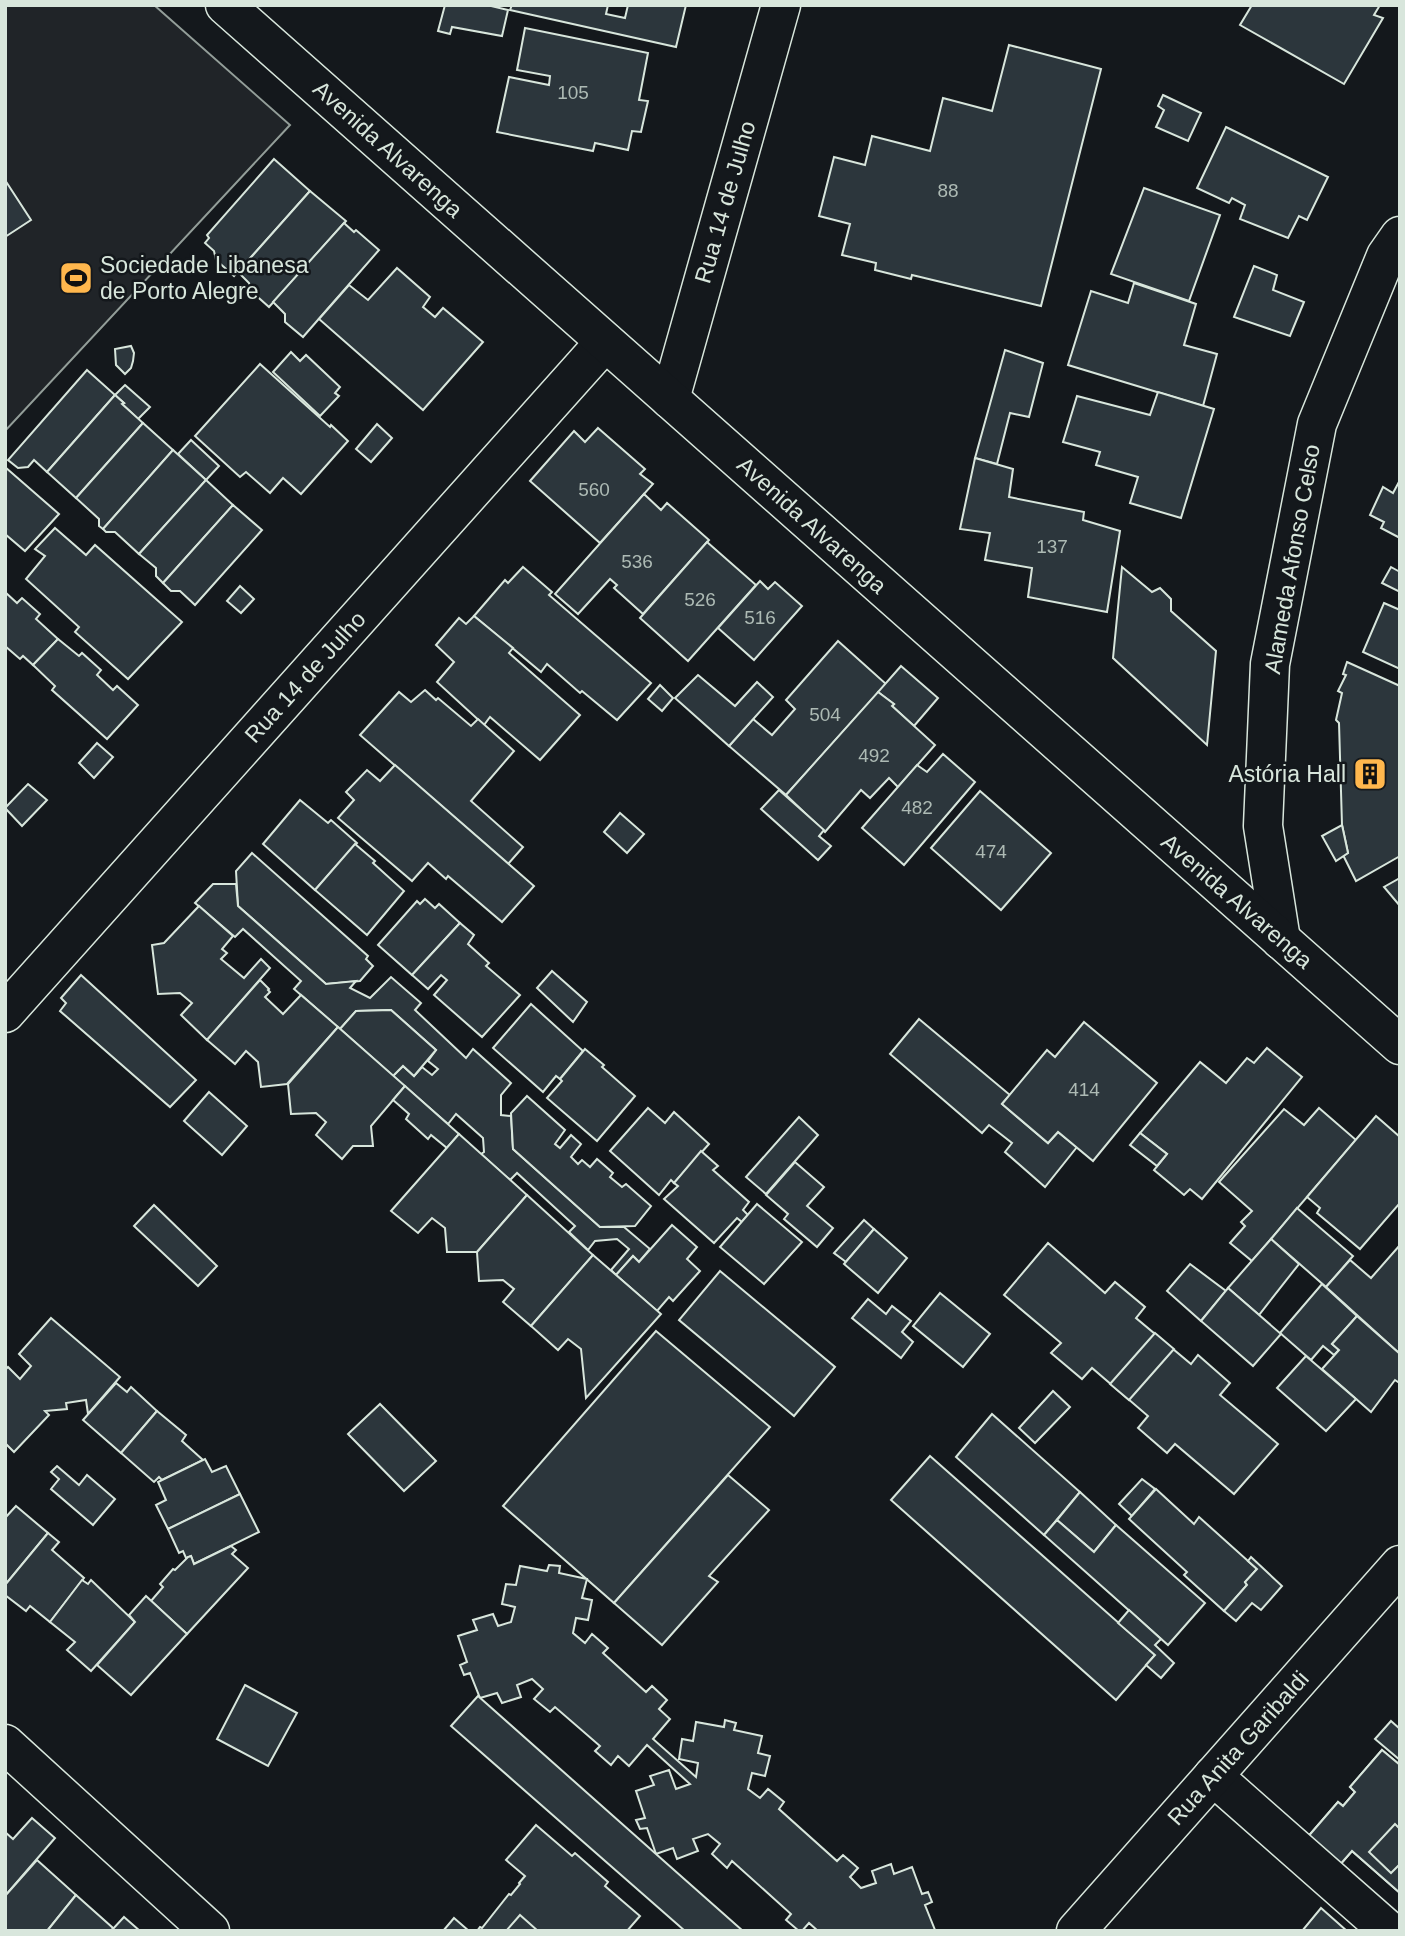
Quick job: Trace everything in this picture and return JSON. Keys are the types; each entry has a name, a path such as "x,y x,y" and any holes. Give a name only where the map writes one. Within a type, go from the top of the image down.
{"street":[{"name":"Avenida Alvarenga","path":"225,5 1400,1045"},
{"name":"Rua 14 de Julho","path":"670,399 781,5"},
{"name":"Alameda Afonso Celso","path":"1281,940 1263,826 1270,664 1317,424 1386,256 1400,236"},
{"name":"Rua 14 de Julho","path":"5,1013 605,342"},
{"name":"Rua Anita Garibaldi","path":"1076,1931 1400,1565"},
{"path":"5,1744 210,1931"},
{"path":"1213,1776 1389,1931"}],"shaded area":[{"name":"Sociedade Libanesa de Porto Alegre","path":"5,5 154,5 290,125 5,431"}],"building":[{"path":"445,5 487,5 508,10 502,36 452,27 450,34 438,31"},
{"path":"512,5 608,5 606,14 625,18 628,5 686,5 676,47 510,10"},
{"path":"1252,5 1380,5 1374,15 1383,18 1344,84 1240,25"},
{"path":"525,28 648,53 639,100 648,101 641,132 632,131 628,150 595,143 593,151 497,132 509,77 549,85 550,76 517,70"},
{"path":"1009,45 1101,69 1041,306 912,275 911,279 875,270 876,263 842,255 850,224 819,216 834,157 865,165 872,136 930,151 943,98 992,111"},
{"path":"1163,95 1201,113 1188,141 1156,127 1164,110 1158,106"},
{"path":"1226,127 1328,177 1307,220 1299,216 1288,238 1240,219 1245,205 1232,198 1229,203 1197,188"},
{"path":"274,159 310,191 234,276 216,260 214,251 205,243 209,238 207,235"},
{"path":"5,180 31,220 5,237"},
{"path":"1144,188 1220,215 1189,301 1111,274"},
{"path":"310,191 346,221 269,307 251,291 249,283 238,272"},
{"path":"344,223 379,250 303,337 285,322 285,314 273,302"},
{"path":"1254,266 1277,275 1273,290 1304,302 1290,336 1234,317"},
{"path":"397,268 430,297 423,307 435,317 443,308 483,342 423,410 319,319 349,285 368,300"},
{"path":"1134,283 1196,304 1184,345 1217,354 1203,406 1068,365 1091,291 1128,303"},
{"path":"131,346 133,361 125,374 116,365 115,349"},
{"path":"1005,350 1043,363 1029,417 1010,413 997,464 975,458"},
{"path":"291,352 300,361 306,355 340,387 335,393 339,396 320,416 273,372"},
{"path":"260,364 348,441 301,494 283,478 270,493 246,472 240,477 195,436"},
{"path":"87,370 115,395 47,472 34,460 28,467 18,468 8,460"},
{"path":"125,385 150,407 138,419 115,395"},
{"path":"1158,392 1214,409 1181,518 1130,503 1138,477 1096,465 1100,452 1063,442 1077,396 1150,415"},
{"path":"115,395 143,423 76,498 47,472"},
{"path":"143,423 173,450 103,529 99,526 99,519 76,498"},
{"path":"377,424 392,438 371,462 356,449"},
{"path":"598,428 645,469 640,474 653,484 600,543 530,481 574,431 585,442"},
{"path":"191,440 219,466 206,480 178,454"},
{"path":"173,450 206,480 139,554 115,532 106,532 103,529"},
{"path":"975,458 1013,469 1009,497 1084,512 1083,520 1120,531 1107,612 1028,597 1032,568 985,560 990,533 960,529"},
{"path":"5,467 59,514 25,551 5,534"},
{"path":"206,480 233,505 163,583 156,576 156,568 139,554"},
{"path":"1400,480 1400,538 1381,528 1384,522 1370,515 1383,487 1393,493"},
{"path":"644,494 661,510 667,503 709,540 643,614 614,588 617,585 610,579 578,614 555,594"},
{"path":"233,505 262,530 195,605 180,591 171,591 163,583"},
{"path":"55,528 86,555 95,545 182,622 128,679 75,632 79,627 26,579 45,556 35,549"},
{"path":"707,542 756,585 688,661 640,618"},
{"path":"523,567 552,592 549,595 651,683 617,720 547,664 541,672 474,616 505,580 508,583"},
{"path":"1122,567 1152,592 1160,588 1171,599 1171,611 1216,651 1207,745 1113,658"},
{"path":"1391,567 1400,572 1400,592 1382,583"},
{"path":"760,581 768,589 775,582 802,606 754,660 718,628"},
{"path":"240,586 254,599 241,613 227,601"},
{"path":"5,592 17,603 22,598 40,614 36,619 58,639 33,665 23,656 20,659 5,646"},
{"path":"1384,603 1400,610 1400,669 1363,652"},
{"path":"474,616 513,648 509,653 580,715 540,760 490,717 484,725 437,682 454,662 436,645 459,618 466,624"},
{"path":"58,639 79,656 82,653 101,670 97,675 113,690 117,686 138,705 107,739 52,690 55,686 33,665"},
{"path":"838,641 886,684 786,795 729,746 753,719 772,735 795,709 786,700"},
{"name":"Astória Hall","path":"1347,662 1400,686 1400,856 1356,881 1343,855 1348,853 1342,825 1339,723 1336,720 1342,693 1338,691 1346,675 1343,674"},
{"path":"901,666 938,698 914,726 892,706 894,704 878,692"},
{"path":"698,675 735,706 757,682 773,697 729,746 675,698"},
{"path":"660,685 673,698 662,711 648,699"},
{"path":"425,690 471,726 478,719 514,751 471,801 523,847 508,864 360,735 399,692 411,702"},
{"path":"878,692 894,704 892,706 935,745 898,787 889,778 870,798 861,790 825,832 786,795"},
{"path":"97,743 113,757 94,778 79,763"},
{"path":"943,754 975,782 904,865 862,828 917,765 927,772"},
{"path":"395,765 534,886 502,922 448,876 446,879 428,863 412,881 338,818 354,800 346,792 367,770 380,781"},
{"path":"28,784 47,800 22,826 5,808"},
{"path":"779,790 824,830 819,836 831,846 818,860 761,809"},
{"path":"980,791 1051,853 1001,910 931,848"},
{"path":"300,800 328,823 331,820 357,843 315,890 263,844"},
{"path":"620,813 644,834 627,853 604,832"},
{"path":"1342,825 1348,853 1336,861 1322,836"},
{"path":"355,844 404,891 367,935 315,890"},
{"path":"252,853 368,956 366,959 373,966 360,981 326,984 238,906 236,871"},
{"path":"1400,878 1400,906 1384,887"},
{"path":"213,884 236,884 238,906 326,984 356,981 350,988 370,998 391,977 421,1003 415,1010 466,1058 473,1049 511,1083 501,1095 501,1115 511,1116 513,1149 600,1227 624,1227 650,1249 639,1262 633,1256 616,1275 611,1270 629,1249 617,1239 595,1241 588,1250 569,1232 575,1226 517,1173 510,1180 481,1154 484,1152 483,1138 456,1114 448,1124 393,1076 403,1066 414,1076 422,1067 432,1075 438,1069 428,1061 436,1050 391,1010 356,1011 340,1029 294,989 301,981 243,929 235,937 195,903"},
{"path":"425,899 435,908 439,904 460,923 412,975 378,945 417,901 420,904"},
{"path":"199,906 233,936 222,949 227,953 221,959 244,978 261,959 270,968 207,1040 181,1015 192,1003 180,993 158,994 152,945 164,943"},
{"path":"460,923 474,935 468,944 489,963 486,966 520,995 482,1037 434,995 447,980 441,975 428,989 412,975"},
{"path":"552,971 587,1002 573,1022 537,988"},
{"path":"81,975 196,1080 170,1107 60,1011 66,1003 61,998"},
{"path":"260,980 270,992 265,997 283,1014 301,995 338,1027 287,1084 261,1087 258,1062 246,1051 235,1064 207,1040"},
{"path":"531,1004 583,1051 560,1079 556,1076 543,1092 493,1048"},
{"path":"391,1010 436,1050 414,1076 403,1066 393,1076 340,1029 356,1011"},
{"path":"919,1019 1010,1095 1002,1104 1048,1143 1058,1132 1077,1147 1045,1187 1005,1152 1012,1143 989,1125 982,1133 890,1054"},
{"path":"1084,1022 1157,1083 1093,1161 1058,1132 1048,1143 1002,1104 1047,1050 1055,1057"},
{"path":"338,1027 405,1086 371,1126 373,1146 353,1146 342,1159 316,1135 326,1122 316,1113 291,1114 288,1084"},
{"path":"1267,1048 1302,1077 1202,1199 1190,1189 1184,1195 1154,1170 1167,1154 1140,1133 1200,1062 1226,1083 1247,1058 1254,1063"},
{"path":"585,1049 635,1096 597,1141 547,1098"},
{"path":"405,1086 459,1134 447,1148 431,1135 428,1139 406,1119 409,1114 393,1100"},
{"path":"209,1092 247,1126 222,1155 184,1121"},
{"path":"527,1096 565,1130 555,1144 560,1148 571,1135 581,1144 571,1157 578,1164 582,1160 590,1167 597,1159 613,1173 610,1177 622,1187 626,1184 651,1206 635,1226 600,1227 513,1149 511,1113"},
{"path":"648,1108 665,1123 674,1112 709,1144 674,1183 671,1180 659,1195 610,1151"},
{"path":"1319,1108 1356,1140 1252,1261 1230,1243 1245,1226 1241,1222 1252,1211 1219,1182 1284,1109 1304,1125"},
{"path":"1376,1116 1400,1137 1400,1203 1360,1249 1317,1213 1320,1208 1307,1197"},
{"path":"799,1117 818,1135 766,1194 746,1177"},
{"path":"1140,1133 1167,1154 1157,1166 1130,1145"},
{"path":"459,1134 527,1195 477,1252 447,1252 445,1228 432,1218 418,1233 391,1211"},
{"path":"701,1151 718,1166 713,1170 749,1202 743,1210 748,1215 742,1222 737,1218 714,1243 664,1199 678,1186 674,1183"},
{"path":"795,1162 824,1187 807,1206 833,1228 817,1247 784,1219 788,1214 766,1195"},
{"path":"527,1195 593,1255 531,1326 503,1302 514,1289 503,1280 479,1281 477,1252"},
{"path":"757,1204 802,1242 764,1284 720,1247"},
{"path":"154,1205 217,1266 198,1286 134,1226"},
{"path":"1297,1208 1353,1256 1326,1287 1271,1239"},
{"path":"864,1220 874,1229 846,1262 834,1253"},
{"path":"672,1225 697,1247 687,1259 700,1271 673,1301 669,1297 657,1311 616,1275 633,1256 639,1262"},
{"path":"874,1229 907,1258 878,1293 844,1264"},
{"path":"1271,1239 1299,1264 1259,1315 1228,1288"},
{"path":"1048,1243 1105,1293 1115,1282 1145,1307 1136,1318 1191,1364 1198,1355 1230,1383 1220,1395 1278,1444 1234,1494 1175,1444 1167,1453 1138,1428 1148,1416 1092,1368 1082,1379 1051,1353 1061,1343 1004,1295"},
{"path":"1400,1245 1400,1354 1326,1287 1350,1260 1371,1278"},
{"path":"593,1255 661,1314 586,1398 581,1349 568,1339 558,1350 531,1326"},
{"path":"1190,1264 1226,1291 1201,1321 1167,1291"},
{"path":"720,1271 835,1367 794,1416 679,1320"},
{"path":"1322,1284 1357,1316 1332,1344 1339,1350 1334,1355 1323,1346 1311,1360 1280,1333"},
{"path":"1228,1288 1281,1334 1253,1366 1201,1321"},
{"path":"940,1293 990,1334 963,1367 913,1326"},
{"path":"868,1299 886,1314 892,1306 911,1321 902,1332 913,1342 901,1358 852,1318"},
{"path":"1357,1316 1400,1354 1400,1380 1395,1380 1371,1412 1322,1369 1339,1350 1332,1344"},
{"path":"51,1318 120,1377 88,1414 86,1400 66,1403 67,1409 45,1411 49,1415 14,1452 5,1443 5,1370 8,1367 20,1379 31,1366 19,1354"},
{"path":"656,1331 770,1427 614,1603 503,1506"},
{"path":"1155,1333 1174,1349 1129,1400 1110,1384"},
{"path":"1306,1356 1356,1399 1326,1431 1277,1388"},
{"path":"116,1383 127,1392 131,1387 157,1411 121,1453 83,1420"},
{"path":"1053,1391 1070,1407 1035,1443 1019,1428"},
{"path":"380,1404 436,1461 404,1491 348,1434"},
{"path":"157,1411 186,1435 182,1441 203,1460 162,1480 159,1477 154,1482 121,1453"},
{"path":"992,1414 1080,1492 1044,1535 956,1457"},
{"path":"930,1456 1155,1655 1116,1700 891,1500"},
{"path":"205,1459 212,1472 226,1466 240,1494 168,1529 156,1505 166,1500 158,1482"},
{"path":"57,1466 79,1485 87,1475 115,1499 93,1525 51,1489 59,1479 51,1472"},
{"path":"728,1475 769,1510 709,1576 718,1582 662,1645 614,1603"},
{"path":"1142,1479 1155,1489 1132,1516 1119,1504"},
{"path":"1156,1489 1194,1524 1199,1517 1257,1569 1224,1611 1184,1575 1187,1572 1129,1519"},
{"path":"1080,1492 1116,1525 1094,1552 1057,1520"},
{"path":"240,1494 259,1532 194,1564 191,1556 186,1558 183,1551 179,1553 168,1529"},
{"path":"16,1506 48,1533 5,1585 5,1518"},
{"path":"1057,1520 1094,1552 1116,1525 1205,1603 1168,1645 1044,1535"},
{"path":"48,1533 59,1542 52,1550 84,1578 50,1622 30,1606 26,1611 5,1595 5,1585"},
{"path":"231,1546 236,1550 232,1554 248,1568 187,1634 151,1601 163,1587 160,1584 188,1557 191,1556 194,1564"},
{"path":"1251,1557 1282,1586 1261,1610 1252,1603 1236,1621 1224,1611 1257,1569 1248,1561"},
{"path":"549,1565 560,1566 559,1573 587,1579 582,1598 592,1600 588,1620 576,1618 573,1633 585,1643 592,1634 608,1648 603,1653 646,1692 652,1686 667,1700 659,1709 670,1719 653,1739 696,1777 698,1763 679,1759 682,1739 693,1741 696,1722 724,1727 725,1720 736,1723 734,1730 762,1736 758,1753 770,1756 765,1776 752,1773 748,1789 760,1798 768,1789 784,1802 779,1809 837,1861 843,1855 858,1868 850,1877 861,1888 876,1883 872,1871 891,1864 894,1874 912,1867 922,1894 928,1892 932,1902 925,1905 935,1930 818,1931 809,1923 799,1931 786,1920 791,1914 732,1861 727,1868 712,1854 720,1844 708,1834 693,1839 698,1851 677,1859 673,1848 656,1854 647,1828 640,1829 636,1820 645,1818 636,1791 654,1785 650,1776 669,1770 676,1789 690,1784 647,1745 629,1766 618,1756 611,1765 595,1751 600,1746 555,1707 550,1712 534,1699 543,1689 532,1679 517,1685 521,1697 502,1703 497,1693 480,1698 470,1673 464,1675 460,1665 467,1662 458,1636 477,1630 473,1620 493,1614 498,1626 511,1622 515,1607 502,1604 506,1584 516,1585 520,1566 547,1571"},
{"path":"82,1580 88,1584 91,1580 135,1622 91,1671 67,1650 75,1642 50,1622"},
{"path":"146,1596 187,1634 131,1695 97,1665 135,1622 129,1615"},
{"path":"1129,1610 1161,1639 1155,1645 1174,1663 1161,1678 1146,1665 1155,1655 1118,1623"},
{"path":"245,1685 297,1713 268,1766 217,1739"},
{"path":"478,1696 743,1931 685,1931 451,1726"},
{"path":"1391,1721 1400,1729 1400,1760 1375,1739"},
{"path":"1382,1750 1400,1765 1400,1893 1352,1851 1338,1867 1306,1839 1338,1802 1343,1806 1355,1792 1350,1787"},
{"path":"1382,1750 1400,1765 1400,1893 1352,1851 1338,1867 1306,1839 1338,1802 1343,1806 1355,1792 1350,1787"},
{"path":"32,1818 55,1838 5,1896 5,1832 13,1839"},
{"path":"1395,1824 1400,1829 1400,1864 1391,1873 1369,1852"},
{"path":"536,1825 572,1856 575,1853 608,1882 605,1886 640,1916 627,1931 477,1931 525,1876 506,1860"},
{"path":"37,1860 76,1895 47,1931 5,1931 5,1896"},
{"path":"76,1895 113,1928 111,1931 47,1931"},
{"path":"1321,1908 1347,1931 1302,1931"},
{"path":"520,1915 538,1931 506,1931"},
{"path":"124,1917 140,1931 111,1931"},
{"path":"454,1918 469,1931 443,1931"}],"place":[{"name":"Sociedade Libanesa de Porto Alegre","path":"76,278"},
{"name":"Astória Hall","path":"1370,774"}]}
